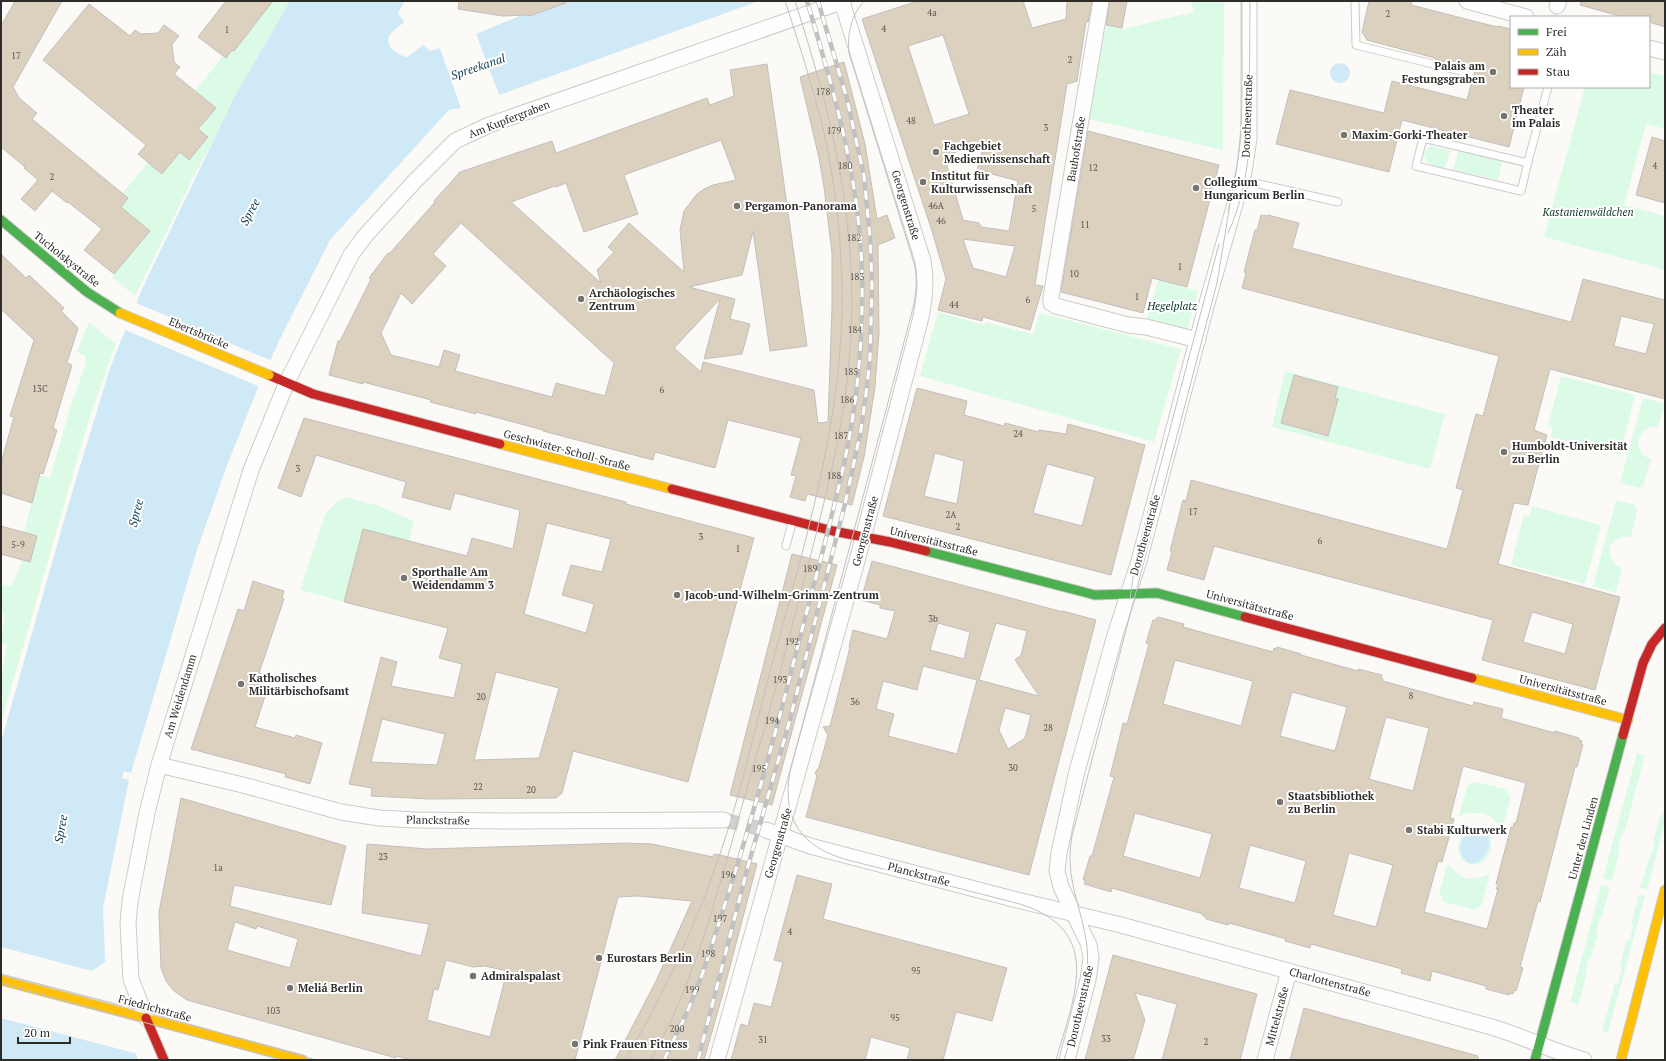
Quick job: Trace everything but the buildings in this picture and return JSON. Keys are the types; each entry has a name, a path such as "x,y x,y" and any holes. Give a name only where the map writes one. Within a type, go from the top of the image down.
{"street":[{"name":"Am Kupfergraben","path":"287,382 351,255 365,236 455,140 489,125 843,1"},
{"name":"Georgenstraße","path":"717,1060 773,832 863,537 923,307 926,281 923,261 843,1"},
{"name":"Bauhofstraße","path":"1101,1 1051,303 1056,306 1128,325 1146,327 1198,340"},
{"name":"Dorotheenstraße","path":"1067,1060 1088,980 1091,958 1088,945 1059,880 1057,871 1059,854 1076,774 1115,635 1139,561 1207,303 1242,180 1249,138 1249,1"},
{"path":"1467,1 1522,16"},
{"path":"1650,48 1665,52"},
{"name":"Tucholskystraße","path":"1,220 86,292 120,313"},
{"name":"Ebertsbrücke","path":"120,313 269,375"},
{"name":"Geschwister-Scholl-Straße","path":"269,375 314,394 353,406 863,537"},
{"name":"Am Weidendamm","path":"139,1017 131,979 128,915 147,813 159,765 240,503 254,462 287,382"},
{"name":"Universitätsstraße","path":"863,537 896,544 1095,595 1163,594 1628,720"},
{"name":"Unter den Linden","path":"1535,1060 1645,658 1652,644 1665,628"},
{"name":"Planckstraße","path":"159,765 243,785 341,812 379,818 506,821 724,820"},
{"name":"Planckstraße","path":"773,832 816,847 1073,913"},
{"path":"1621,1060 1665,890"},
{"name":"Charlottenstraße","path":"1073,913 1507,1031 1560,1053 1584,1060"},
{"name":"Mittelstraße","path":"1265,1060 1289,971"},
{"name":"Friedrichstraße","path":"1,980 303,1060"},
{"path":"139,1017 164,1060"}],"lane":[{"path":"1354,1 1356,45 1465,72"},
{"path":"1528,163 1423,138 1416,166 1521,191 1548,88"},
{"path":"1242,180 1338,202"},
{"path":"786,546 792,520"}],"green space":[{"path":"273,1 290,1 195,174 135,296 112,277 150,231 121,207 122,194 148,162 162,174 180,152 189,160 208,138 198,129 216,108 195,91 223,56 226,58 232,50 234,51"},
{"path":"1191,1 1224,1 1223,150 1089,119 1106,26 1123,29 1184,14 1184,16 1194,12"},
{"name":"Kastanienwäldchen","path":"1650,72 1665,76 1665,129 1646,124 1624,205 1665,216 1665,270 1544,237 1585,88 1650,88"},
{"path":"1430,146 1450,150 1445,168 1431,164 1426,160 1424,152"},
{"path":"1458,151 1502,161 1498,180 1453,170"},
{"name":"Hegelplatz","path":"1158,280 1198,291 1187,332 1146,322"},
{"name":"Hegelplatz","path":"938,312 985,325 986,322 1033,334 1040,313 1181,349 1154,442 920,376"},
{"path":"89,322 116,344 90,416 1,723 1,678 7,645 1,644 1,635 5,615 1,614 1,584 12,586 22,560 30,561 37,536 24,532 39,475 50,478 70,408 86,363 85,356 77,352"},
{"path":"1285,371 1445,414 1430,469 1272,427"},
{"path":"1561,376 1635,395 1620,455 1550,437 1553,428 1548,426"},
{"path":"1643,398 1665,403 1658,427 1651,427 1645,430 1639,439 1638,445 1640,451 1651,459 1643,486 1639,488 1620,483"},
{"path":"346,497 379,506 414,521 409,541 363,529 344,602 300,590 325,515 336,502"},
{"path":"1616,500 1635,505 1637,510 1631,537 1619,538 1610,547 1612,560 1622,568 1616,593 1593,586"},
{"path":"1532,506 1601,525 1585,584 1511,565 1524,515 1529,516"},
{"path":"1637,753 1645,756 1624,834 1622,834 1618,850 1620,850 1612,881 1603,878"},
{"path":"1475,782 1507,789 1508,794 1511,796 1503,827 1490,816 1481,813 1469,813 1459,816 1467,786"},
{"path":"1665,805 1665,822 1647,890 1640,888 1655,842 1653,841 1660,816 1662,816"},
{"path":"1476,826 1486,830 1490,835 1491,846 1488,856 1483,862 1469,864 1463,860 1459,854 1458,846 1464,833 1469,828","holes":["1482,830 1489,840 1489,844 1487,852 1482,860 1461,854 1461,845 1464,836"]},
{"path":"1447,865 1461,876 1470,879 1490,875 1482,905 1474,910 1443,902 1442,896 1439,895"},
{"path":"1601,885 1610,887 1602,917 1600,917 1596,933 1598,934 1591,957 1589,957 1585,973 1587,974 1578,1005 1570,1002"},
{"path":"1639,894 1645,896 1608,1033 1602,1031 1615,983 1618,983 1622,967 1620,966 1626,941 1629,941 1633,926 1631,925"}],"water":[{"path":"290,1 405,1 398,13 404,22 391,33 388,42 392,49 400,55 408,57 423,45 430,51 440,48 443,55 479,42 476,34 527,13 529,16 563,4 566,1 759,1 499,95 496,86 458,100 461,108 449,110 330,240 280,339 259,385 226,468 197,550 131,773 124,771 122,778 129,780 103,908 105,959 138,1060 1,1060 1,743 3,735 71,496 110,368 142,289 234,98"},
{"path":"1340,63 1347,66 1350,73 1347,80 1340,83 1333,80 1330,73 1333,66"},
{"path":"1478,829 1486,833 1489,839 1489,847 1481,860 1475,863 1469,862 1463,857 1461,852 1461,843 1463,838 1469,832"}],"pier":[{"path":"476,34 499,95 497,95 494,89 461,101 463,107 461,108 440,48 442,47 444,53 477,41 474,35"},
{"path":"134,302 272,361 260,387 123,329"},
{"path":"1,947 92,971 104,963 107,959 139,1056 138,1054 1,1018"}],"tunnel":[{"path":"724,820 766,830"}],"tram line":[{"path":"625,1060 652,1012 689,934 713,874 728,830 811,520 830,428 837,382 841,335 842,288 837,207 823,128 785,1"},
{"path":"651,1060 684,992 720,884 772,700 815,538 828,487 843,410 849,362 852,314 851,266 846,210 836,150 822,91 795,1"},
{"path":"864,1 853,19 849,32 849,53 914,263 916,274 916,291 913,308 790,772 788,789 789,804 793,818 799,830 808,840 832,855 1020,904 1047,916 1064,931 1073,948 1077,968 1075,990 1070,1012 1056,1060"},
{"path":"1228,210 1234,184 1241,132 1242,1"},
{"path":"1228,233 1242,193 1249,150 1250,1"},
{"path":"1064,1060 1081,1004 1088,961 1085,932 1070,866 1072,836 1217,283 1230,204"},
{"path":"1130,599 1136,557 1219,244"},
{"path":"1,974 143,1011 316,1060"},
{"path":"1,983 281,1060"}],"railway":[{"path":"664,1060 686,1015 702,976 754,808 831,520 849,439 855,398 860,357 862,296 860,240 856,205 851,170 836,102 807,1"},
{"path":"698,1060 748,866 789,723 845,504 861,430 866,394 870,358 872,285 870,237 864,176 847,99 818,1"}],"traffic: fast":[{"path":"1,220 87,292 120,313"},
{"path":"926,551 1095,595 1157,593 1245,617"},
{"path":"1535,1060 1623,735"}],"traffic: slow":[{"path":"120,313 269,375"},
{"path":"500,444 672,489"},
{"path":"1472,678 1628,720"},
{"path":"1621,1060 1665,890"},
{"path":"1,980 303,1060"}],"traffic: jam":[{"path":"269,375 313,394 500,444"},
{"path":"672,489 833,531 890,542 926,551"},
{"path":"1245,617 1472,678"},
{"path":"1623,735 1643,663 1652,644 1665,628"},
{"path":"146,1018 164,1060"}],"place":[{"name":"Palais am Festungsgraben","path":"1493,72"},
{"name":"Theater im Palais","path":"1504,116"},
{"name":"Maxim-Gorki-Theater","path":"1344,135"},
{"name":"Fachgebiet Medienwissenschaft","path":"936,152"},
{"name":"Institut für Kulturwissenschaft","path":"923,182"},
{"name":"Collegium Hungaricum Berlin","path":"1196,188"},
{"name":"Pergamon-Panorama","path":"737,206"},
{"name":"Archäologisches Zentrum","path":"581,299"},
{"name":"Humboldt-Universität zu Berlin","path":"1504,452"},
{"name":"Sporthalle Am Weidendamm 3","path":"404,578"},
{"name":"Jacob-und-Wilhelm-Grimm-Zentrum","path":"677,595"},
{"name":"Katholisches Militärbischofsamt","path":"241,684"},
{"name":"Staatsbibliothek zu Berlin","path":"1280,802"},
{"name":"Stabi Kulturwerk","path":"1409,830"},
{"name":"Eurostars Berlin","path":"599,958"},
{"name":"Admiralspalast","path":"473,976"},
{"name":"Meliá Berlin","path":"290,988"},
{"name":"Pink Frauen Fitness","path":"575,1044"}],"water label":[{"name":"Spreekanal","path":"478,67"},
{"name":"Spree","path":"250,212"},
{"name":"Spree","path":"136,513"},
{"name":"Spree","path":"61,829"}]}
